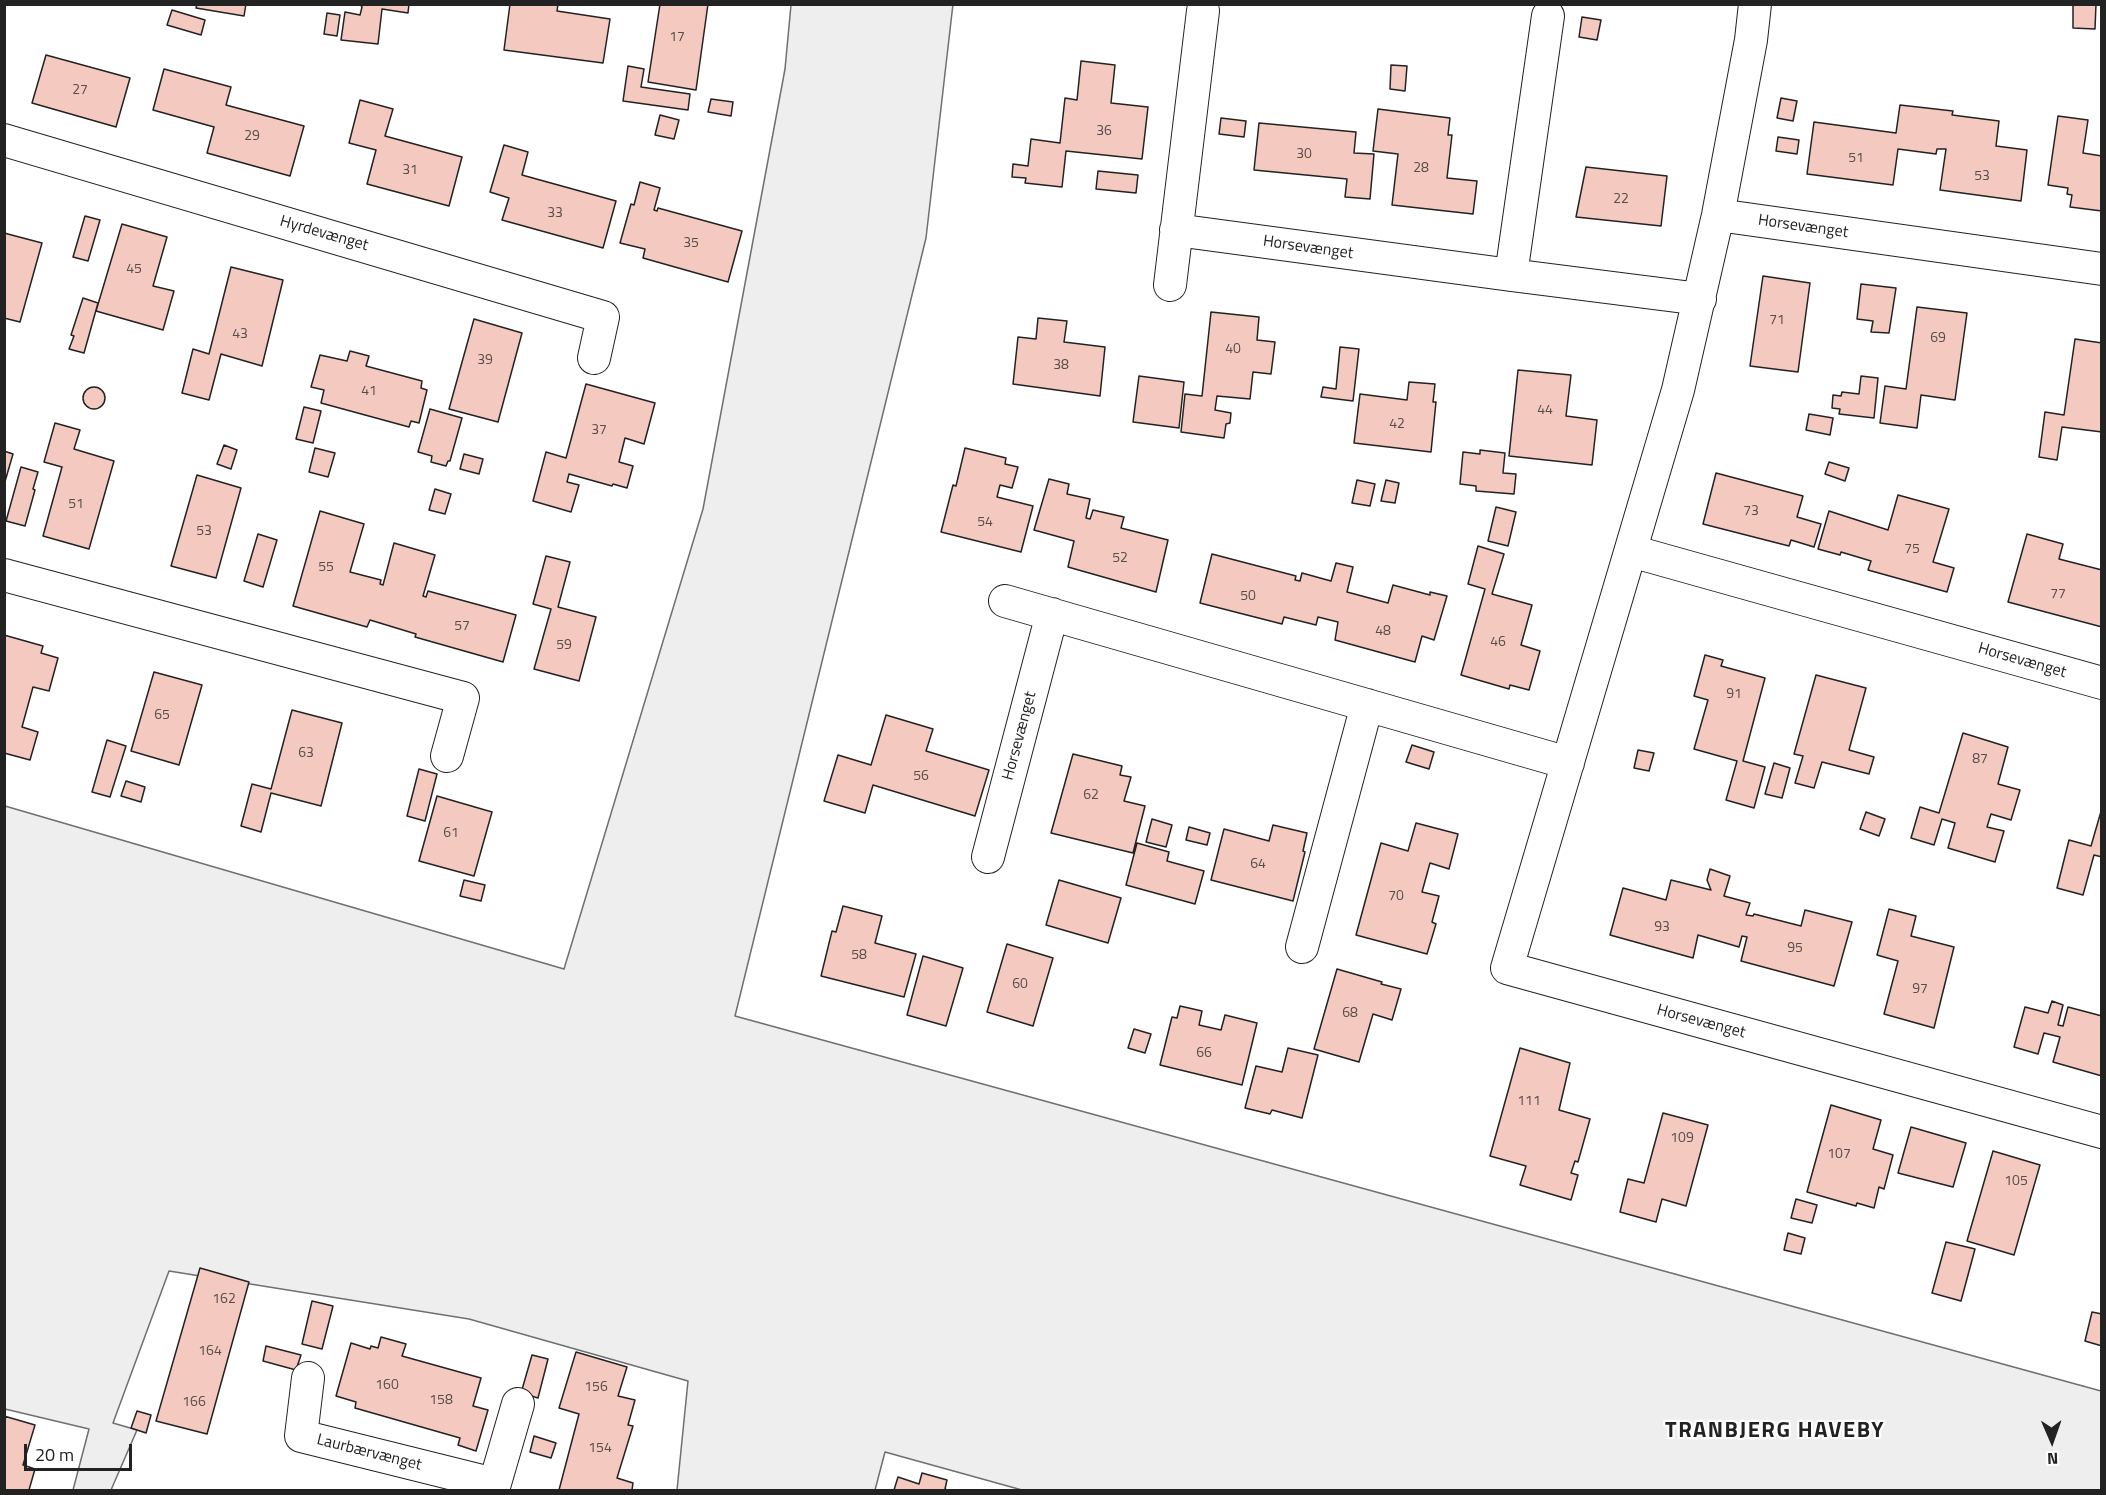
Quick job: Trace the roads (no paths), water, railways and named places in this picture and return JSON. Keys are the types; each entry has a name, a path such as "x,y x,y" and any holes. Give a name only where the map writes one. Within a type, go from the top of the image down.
{"street":[{"name":"Horsevænget","path":"1755,4 1751,40 1718,215 1678,390 1507,968 2102,1132"},
{"path":"1170,285 1203,11"},
{"path":"1511,275 1548,16"},
{"name":"Hyrdevænget","path":"4,140 603,317 594,358"},
{"name":"Horsevænget","path":"1718,215 2102,269"},
{"name":"Horsevænget","path":"1176,230 1700,299"},
{"name":"Horsevænget","path":"1631,551 2102,683"},
{"path":"4,575 463,698 447,756"},
{"path":"1005,601 1568,763"},
{"name":"Horsevænget","path":"988,857 1052,615"},
{"path":"1302,947 1367,705"},
{"name":"Laurbærvænget","path":"308,1378 301,1436 493,1487 518,1404"}],"district":[{"name":"TRANBJERG HAVEBY","path":"1775,1432"}]}
